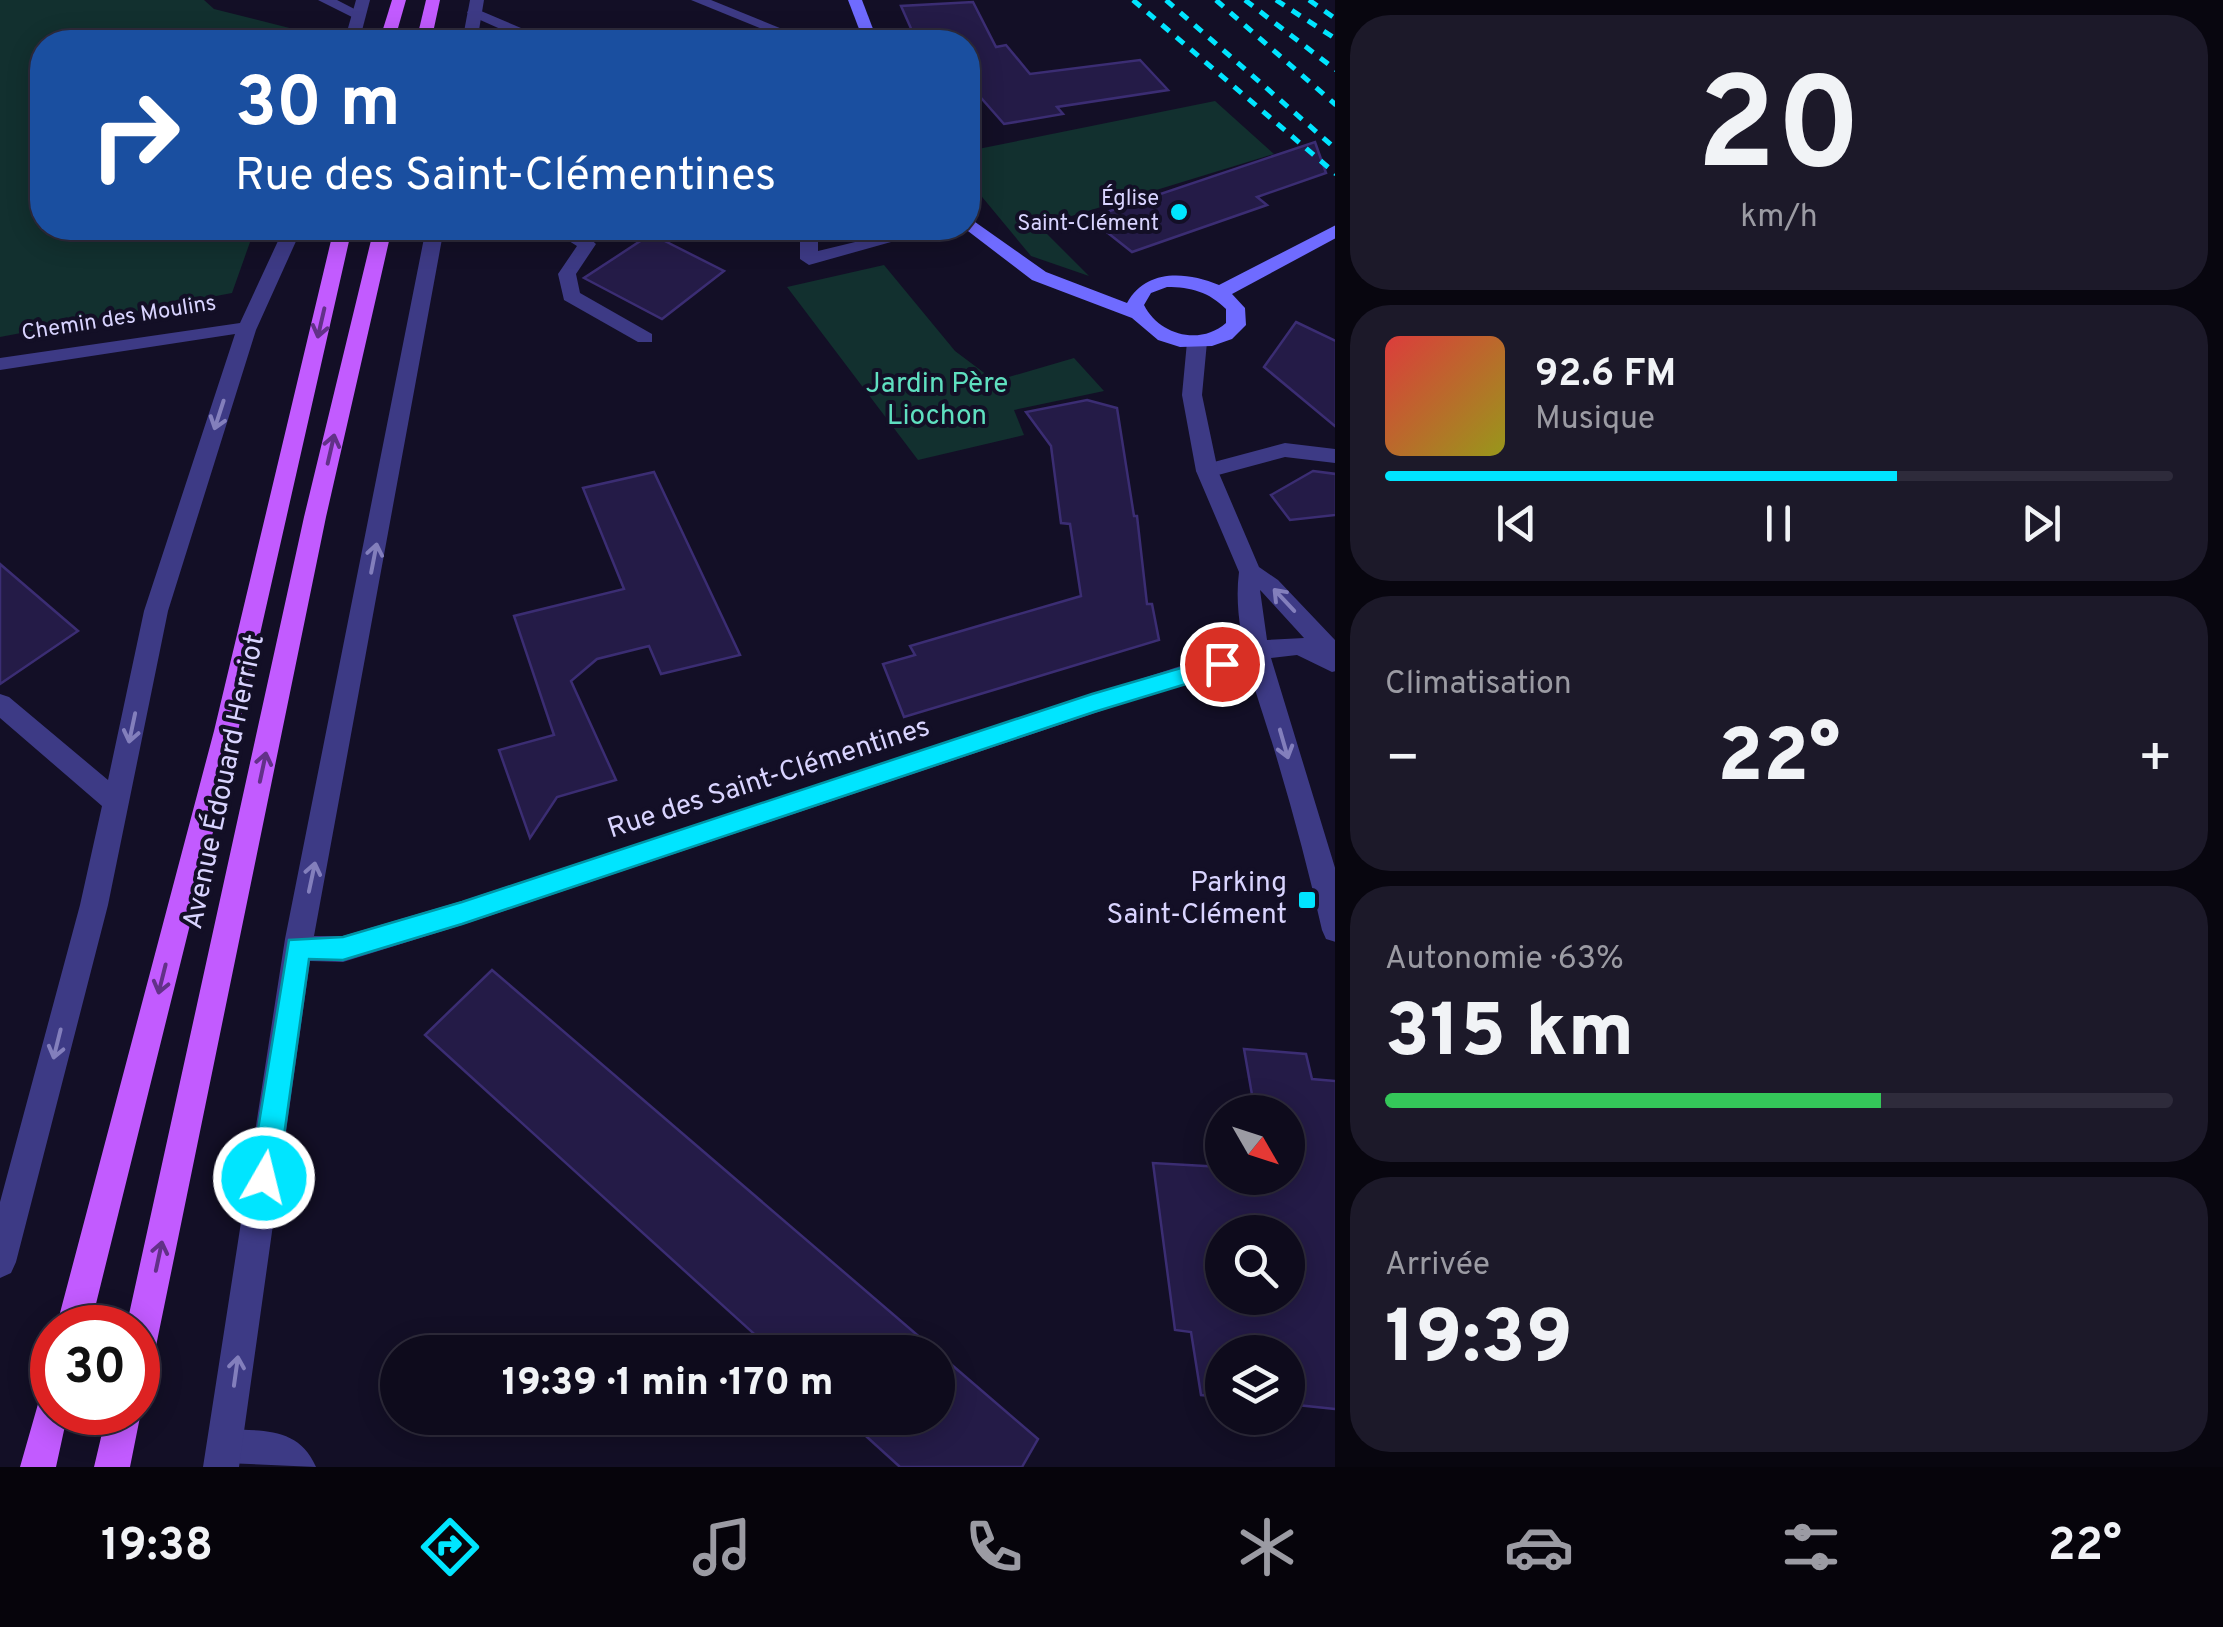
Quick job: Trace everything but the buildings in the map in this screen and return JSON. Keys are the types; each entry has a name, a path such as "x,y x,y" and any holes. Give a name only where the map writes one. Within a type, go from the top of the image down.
{"main road":[{"path":"389,30 398,0"},
{"path":"427,30 433,0"},
{"path":"855,0 866,30"},
{"path":"980,231 1038,276 1138,314 1167,336 1197,342 1222,338 1236,325 1234,308 1219,293 1178,281 1144,290 1092,296"},
{"path":"1219,293 1335,231"},
{"name":"Avenue Édouard Herriot","path":"79,1305 226,731 339,240"},
{"name":"Avenue Édouard Herriot","path":"148,1305 315,517 380,240"},
{"path":"1138,314 1138,296 1144,290"},
{"path":"38,1467 46,1435"},
{"path":"112,1467 119,1435"}],"street":[{"path":"325,0 361,7"},
{"path":"698,0 775,30"},
{"path":"475,6 520,30"},
{"path":"0,1262 117,803 156,611 246,330 288,240"},
{"path":"298,1467 280,1449 223,1456 298,948 433,240"},
{"path":"579,240 586,244 567,274 572,296 645,338"},
{"path":"809,240 809,258 883,240"},
{"name":"Chemin des Moulins","path":"0,364 231,327 246,330"},
{"path":"1197,342 1192,395 1208,471 1250,572 1248,590 1256,650 1325,842 1335,928"},
{"path":"1208,471 1285,450 1335,456"},
{"path":"1250,572 1270,586 1335,660"},
{"path":"1256,650 1315,633"},
{"path":"1256,650 1300,646 1335,661"},
{"name":"Rue des Saint-Clémentines","path":"298,948 343,948 462,913 1256,650"},
{"path":"0,704 117,803"}],"green space":[{"path":"0,0 204,0 214,9 297,30 30,30 30,240 251,240 232,293 0,337"},
{"path":"1215,101 1274,154 1039,226 1089,276 1031,256 980,194 980,149"},
{"name":"Jardin Père Liochon","path":"884,265 955,351 995,381 1074,358 1104,391 1014,410 1024,435 918,460 787,287"}],"railway":[{"path":"1133,0 1335,173"},
{"path":"1166,0 1335,148"},
{"path":"1216,0 1335,104"},
{"path":"1245,0 1335,69"},
{"path":"1276,0 1335,38"},
{"path":"1309,0 1335,18"}],"place":[{"name":"Église Saint-Clément","path":"1179,212"},
{"name":"Parking Saint-Clément","path":"1307,900"}],"route":[{"path":"264,1178 298,948 343,948 462,913 1092,703 1222,664"}]}
